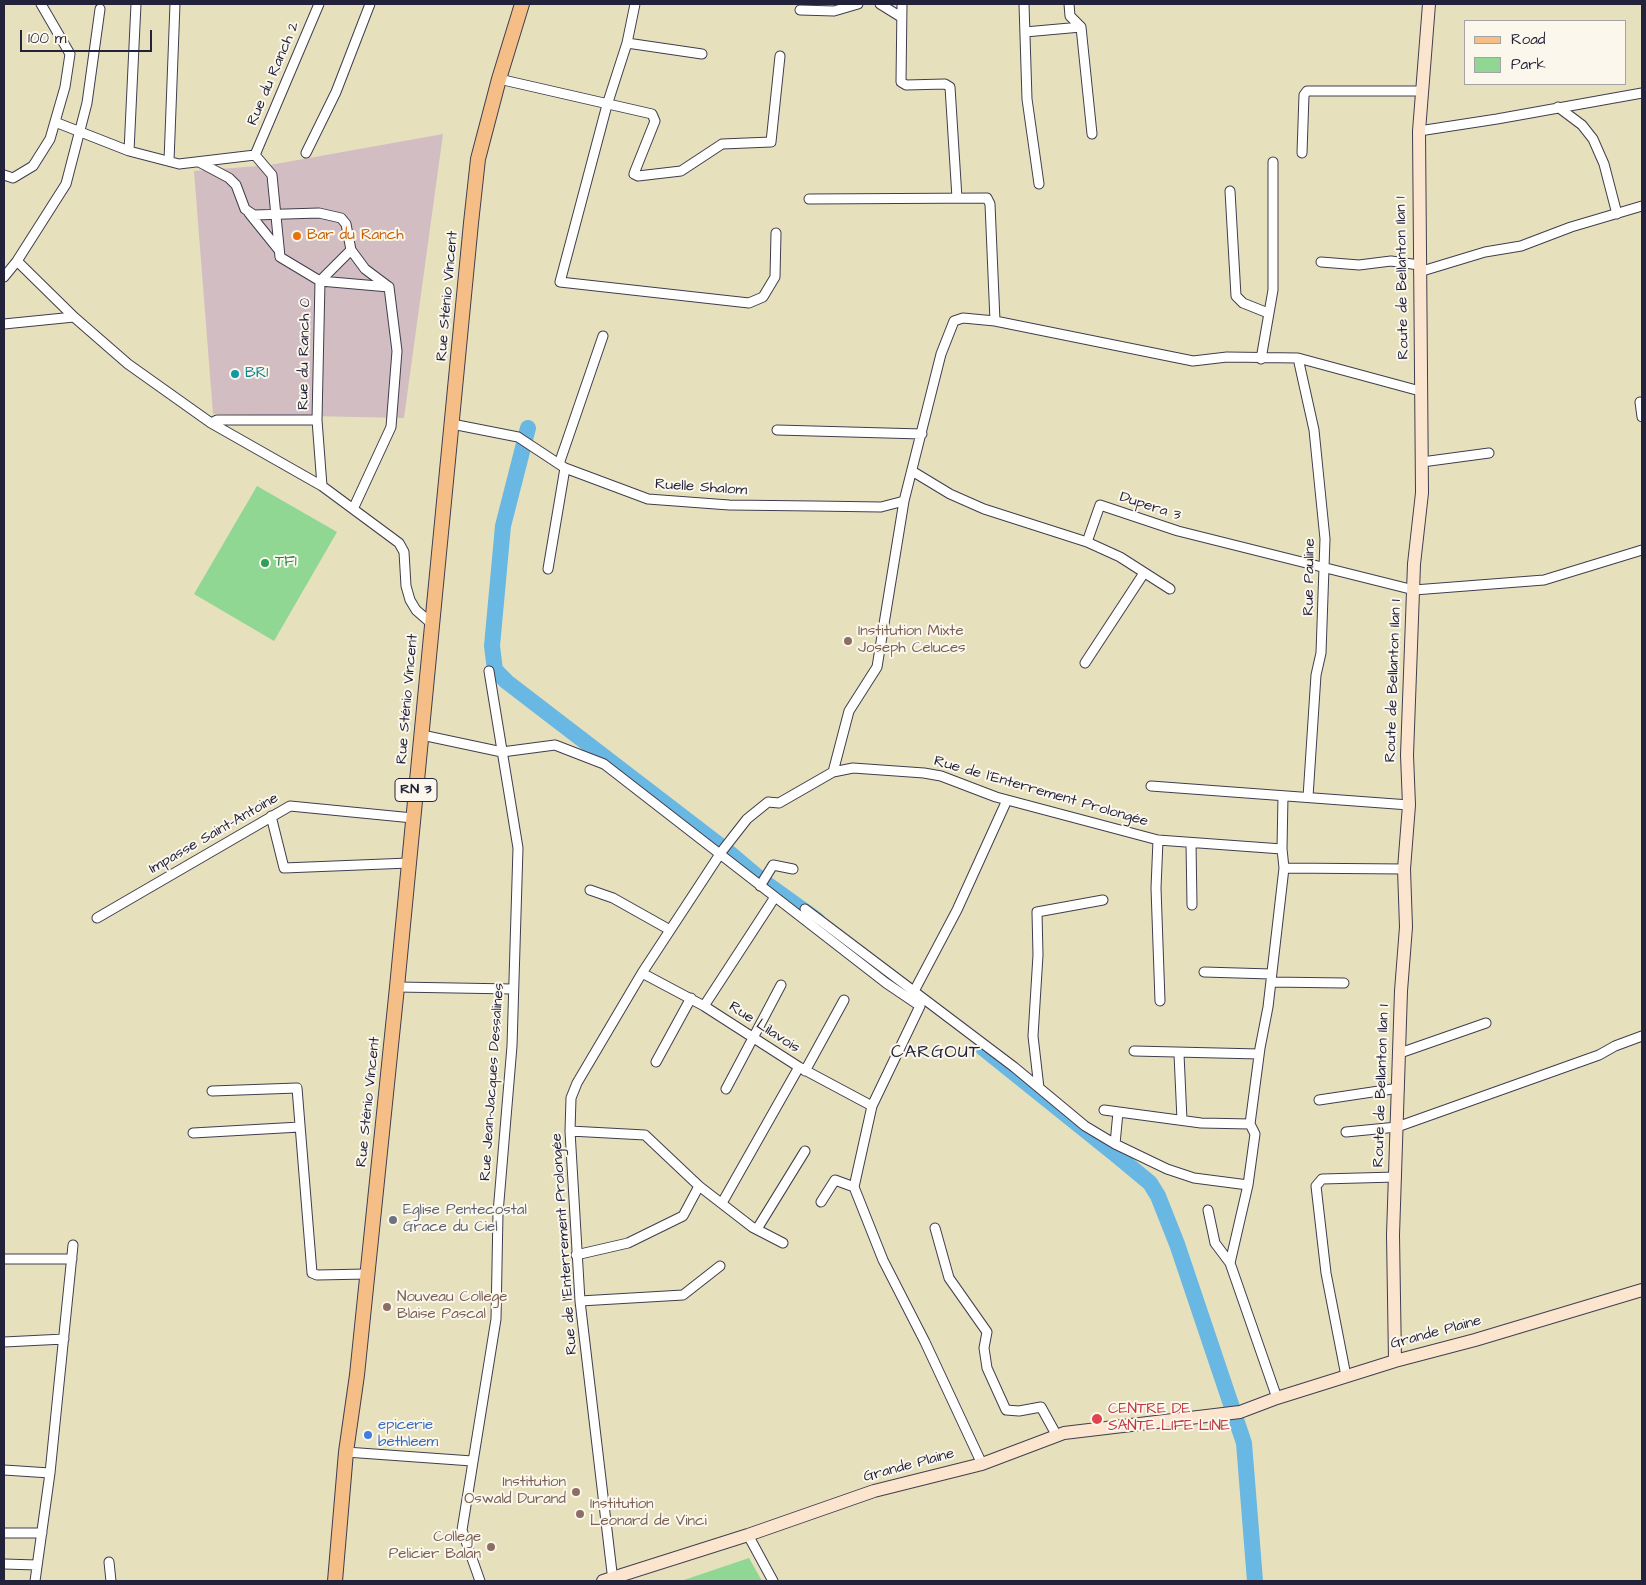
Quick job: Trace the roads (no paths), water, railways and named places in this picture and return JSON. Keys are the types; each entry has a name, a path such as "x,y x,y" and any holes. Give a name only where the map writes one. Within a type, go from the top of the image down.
{"main road":[{"name":"Rue Sténio Vincent","path":"335,1581 346,1452 397,987 478,159 499,79 522,4"}],"street":[{"path":"4,175 13,178 33,166 50,138 65,87 70,54 41,4"},
{"path":"129,151 136,4"},
{"path":"169,162 175,4"},
{"name":"Rue du Ranch 2","path":"255,155 319,4"},
{"path":"306,153 336,92 370,4"},
{"path":"635,4 627,43 607,105 560,282 749,304 763,297 775,277 776,233"},
{"path":"800,10 834,11 858,4"},
{"path":"880,4 901,17"},
{"path":"902,4 901,82 906,85 945,84 950,87 957,198"},
{"path":"1024,4 1027,100 1039,184"},
{"path":"1069,4 1070,16 1081,27 1092,134"},
{"name":"Route de Bellanton Ilan 1","path":"1394,1361 1393,1235 1401,991 1406,927 1404,869 1409,805 1407,755 1414,590 1422,493 1420,391 1422,294 1419,269 1419,131 1430,4"},
{"path":"4,277 17,261 66,184 87,103 100,8"},
{"path":"1025,32 1081,27"},
{"path":"627,43 702,54"},
{"path":"499,79 654,117 654,124 635,171 636,176 681,171 722,144 771,142 780,56"},
{"path":"1302,153 1304,95 1307,91 1422,91"},
{"path":"1419,131 1497,120 1558,107 1642,93"},
{"path":"1558,107 1582,125 1593,139 1604,164 1617,214"},
{"path":"55,122 129,151 179,164 255,155 272,175 280,257 320,282 351,250"},
{"path":"198,162 230,178 236,184 245,209 278,249"},
{"path":"1261,358 1273,290 1273,162"},
{"path":"1230,191 1236,296 1243,303 1268,313"},
{"path":"809,200 987,198 990,204 995,321"},
{"path":"1321,262 1359,265 1391,262 1419,269 1485,252 1521,246 1642,206"},
{"path":"249,213 277,215 319,213 341,218 346,224 351,250 365,269 389,287 396,351 390,427 354,507"},
{"path":"17,261 74,317 128,364 211,423 322,486 354,507 402,546 406,586 410,600 416,610 432,624"},
{"name":"Rue du Ranch 0","path":"322,486 317,420 320,282 389,287"},
{"path":"4,324 74,317"},
{"path":"833,772 849,711 877,667 904,501 941,354 954,321 963,318 995,321 1193,361 1227,357 1298,358 1420,391"},
{"path":"548,570 562,466 603,336"},
{"name":"Rue Pauline","path":"1298,358 1314,430 1325,539 1321,654 1316,675 1308,797"},
{"path":"1640,402 1642,418"},
{"path":"211,423 217,420 317,420"},
{"name":"Ruelle Shalom","path":"452,424 518,436 562,466 648,499 729,505 881,507 904,501"},
{"path":"777,430 922,434"},
{"path":"1422,462 1489,453"},
{"path":"912,471 950,494 984,509 1087,542 1120,557 1170,589"},
{"name":"Dupera 3","path":"1087,542 1100,505 1178,531 1414,590 1544,580 1642,550"},
{"path":"1086,663 1144,573"},
{"name":"Rue Jean-Jacques Dessalines","path":"480,1581 462,1530 496,1319 498,1213 512,1046 518,848 489,671"},
{"path":"422,735 502,752 555,745 604,764 723,851 762,883 775,897 1039,1088 1085,1126 1115,1144 1167,1169 1194,1178 1248,1185"},
{"name":"Rue de l'Enterrement Prolongée","path":"609,1580 576,1255 570,1131 571,1098 577,1083 642,973 747,818 768,802 779,802 833,772 853,768 941,776 1007,800 1158,840 1282,849"},
{"path":"1151,786 1409,805"},
{"path":"1230,1263 1248,1185 1255,1134 1250,1124 1271,978 1284,868 1282,849 1283,796"},
{"path":"912,996 957,910 1007,800"},
{"name":"Impasse Saint-Antoine","path":"97,918 290,806 413,818"},
{"path":"271,816 284,868 409,863"},
{"path":"1158,840 1156,888 1160,1001"},
{"path":"1191,843 1192,905"},
{"path":"762,883 773,865 793,869"},
{"path":"1284,868 1404,869"},
{"path":"590,890 613,898 670,930"},
{"path":"704,1006 775,897"},
{"path":"1039,1088 1034,1036 1034,992 1038,954 1037,912 1103,900"},
{"path":"805,909 889,980"},
{"path":"1204,972 1344,983"},
{"name":"Rue Lilavois","path":"642,973 691,998 802,1069 872,1106"},
{"path":"726,1089 781,985"},
{"path":"397,987 513,989"},
{"path":"912,996 920,1006 872,1106 854,1187 883,1260 925,1342 982,1464"},
{"path":"656,1062 691,998"},
{"path":"722,1203 844,1000"},
{"path":"1400,1053 1486,1023"},
{"path":"1346,1132 1397,1127 1599,1055 1615,1046 1642,1036"},
{"path":"1134,1051 1179,1054 1259,1054"},
{"path":"1179,1054 1182,1120"},
{"path":"212,1091 295,1087 298,1092 312,1273 317,1275 367,1274"},
{"path":"1319,1100 1399,1088"},
{"path":"1104,1110 1182,1120 1250,1124"},
{"path":"1115,1144 1118,1112"},
{"path":"193,1133 300,1127"},
{"path":"570,1131 645,1135 699,1186 757,1229 784,1244"},
{"path":"757,1229 805,1151"},
{"path":"1346,1376 1326,1272 1316,1186 1322,1179 1396,1177"},
{"path":"821,1202 835,1180 854,1187"},
{"path":"576,1255 628,1244 683,1216 699,1186"},
{"path":"1208,1210 1215,1244 1230,1263 1277,1398"},
{"path":"935,1228 949,1278 987,1332 984,1348 987,1368 1006,1410 1019,1411 1041,1407 1057,1436"},
{"path":"35,1581 50,1473 73,1246"},
{"path":"4,1259 72,1259"},
{"path":"580,1301 683,1295 720,1266"},
{"name":"Grande Plaine","path":"609,1580 748,1535 874,1491 982,1464 1064,1433 1234,1414 1277,1398 1394,1361 1475,1340 1642,1290"},
{"path":"4,1342 64,1339"},
{"path":"346,1452 472,1460"},
{"path":"4,1470 50,1473"},
{"path":"4,1533 42,1533"},
{"path":"748,1535 773,1581"},
{"path":"109,1562 111,1581"},
{"path":"4,1564 37,1565"}],"waterway":[{"path":"528,428 503,526 492,646 495,670 507,682 726,850 764,882 817,920"},
{"path":"983,1048 1150,1183 1158,1196 1177,1244 1244,1443 1255,1581"}],"place":[{"name":"Bar du Ranch","path":"297,236"},
{"name":"BR1","path":"235,374"},
{"name":"TF1","path":"265,563"},
{"name":"Institution Mixte Joseph Celuces","path":"848,641"},
{"name":"Eglise Pentecostal Grace du Ciel","path":"393,1220"},
{"name":"Nouveau College Blaise Pascal","path":"387,1307"},
{"name":"CENTRE DE SANTE LIFE LINE","path":"1097,1419"},
{"name":"epicerie bethleem","path":"368,1435"},
{"name":"Institution Oswald Durand","path":"576,1492"},
{"name":"Institution Leonard de Vinci","path":"580,1514"},
{"name":"College Pelicier Balan","path":"491,1547"}],"district":[{"name":"CARGOUT","path":"936,1053"}]}
